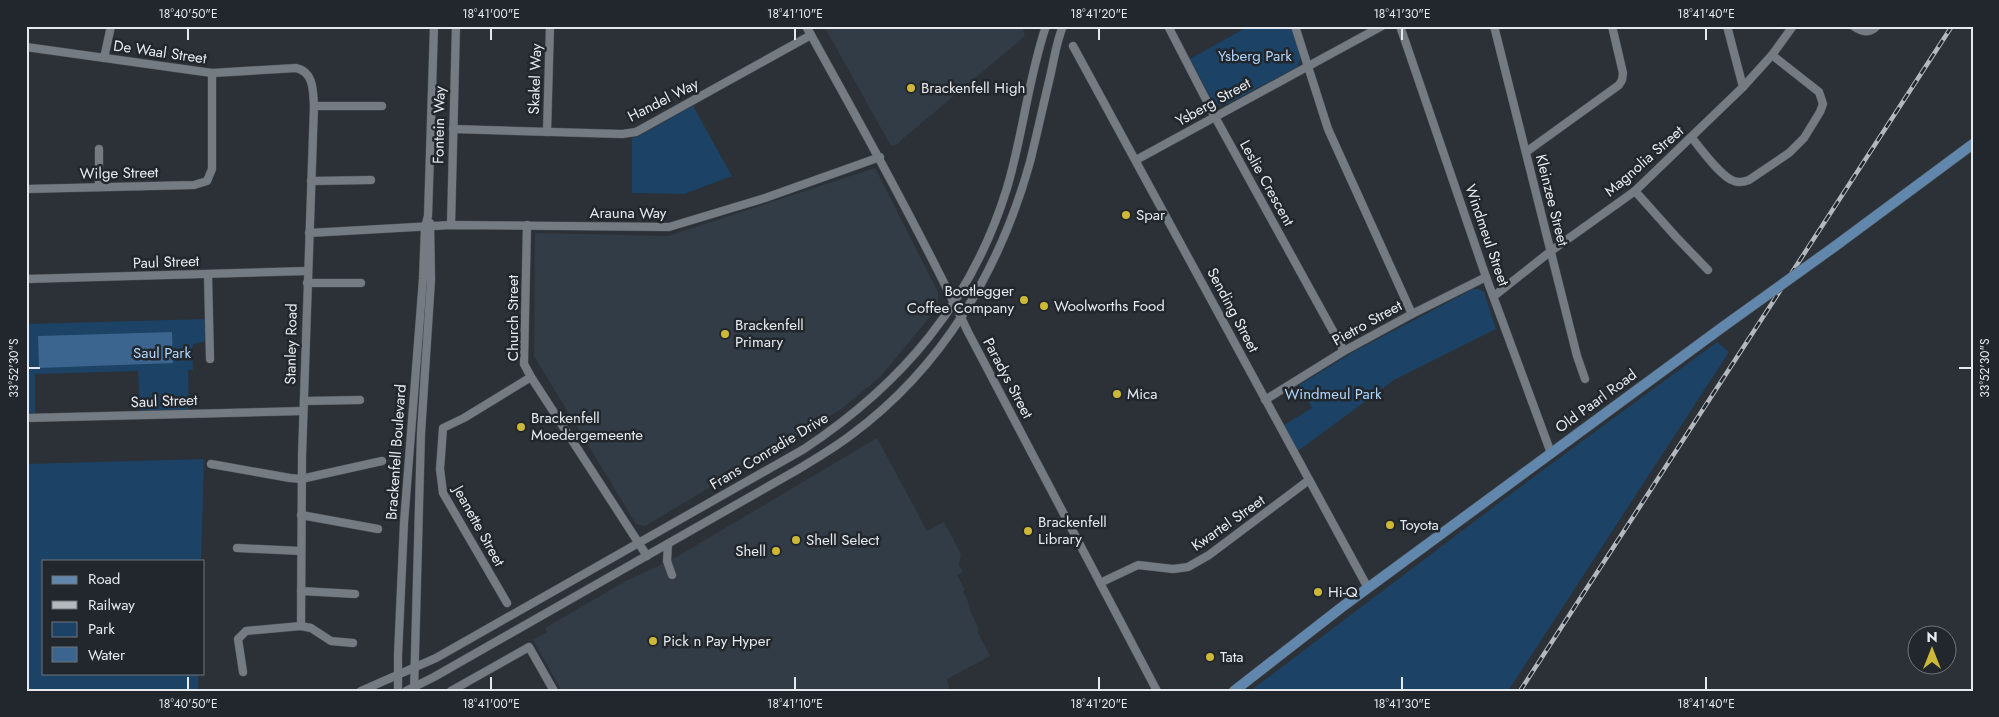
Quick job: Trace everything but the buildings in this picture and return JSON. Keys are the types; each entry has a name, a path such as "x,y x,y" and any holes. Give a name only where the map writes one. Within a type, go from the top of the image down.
{"main road":[{"name":"Old Paarl Road","path":"1234,689 1551,453 1973,144"}],"street":[{"path":"104,58 111,26"},
{"name":"Brackenfell Boulevard","path":"414,689 420,467 431,280 428,216 434,26"},
{"name":"Fontein Way","path":"451,225 456,26"},
{"name":"Skakel Way","path":"548,132 550,26"},
{"name":"Paradys Street","path":"806,26 880,158 961,318 1157,691"},
{"name":"Frans Conradie Drive","path":"361,691 436,658 790,457 834,429 863,407 898,374 919,350 954,303 978,259 999,211 1009,179 1046,26"},
{"name":"Frans Conradie Drive","path":"406,691 414,689 797,470 850,436 896,397 918,375 947,340 961,318 984,280 1011,222 1030,161 1055,51 1063,26"},
{"name":"Leslie Crescent","path":"1168,26 1215,117 1344,351"},
{"path":"1295,26 1332,137 1412,314"},
{"name":"Ysberg Street","path":"1136,160 1382,26"},
{"name":"Windmeul Street","path":"1400,26 1486,277 1551,453"},
{"name":"Kleinzee Street","path":"1494,26 1550,251 1585,380"},
{"path":"1526,152 1618,86 1624,73 1612,26"},
{"path":"1727,26 1743,87"},
{"name":"Magnolia Street","path":"1494,296 1550,251 1636,191 1743,87 1772,55 1793,26"},
{"path":"1853,26 1860,31 1866,32 1877,26"},
{"name":"Handel Way","path":"453,129 622,134 636,132 811,35"},
{"name":"Sending Street","path":"1073,46 1368,588"},
{"name":"De Waal Street","path":"26,47 212,73 291,67"},
{"path":"1692,138 1724,174 1733,181 1742,182 1749,180 1796,147 1820,112 1823,104 1822,98 1819,92 1772,55"},
{"name":"Stanley Road","path":"291,67 302,70 309,77 313,85 314,106 301,479 301,626"},
{"name":"Wilge Street","path":"26,189 202,184 210,176 212,169 212,73"},
{"path":"314,106 382,106"},
{"path":"99,150 99,187"},
{"name":"Arauna Way","path":"428,227 451,225 527,225 661,228 675,226 765,198 880,158"},
{"path":"311,181 372,180"},
{"path":"1636,191 1708,270"},
{"name":"Church Street","path":"527,225 524,364 647,556"},
{"path":"309,233 428,227"},
{"name":"Brackenfell Boulevard","path":"398,691 404,523 428,227"},
{"name":"Paul Street","path":"26,279 307,271"},
{"path":"208,275 210,359"},
{"name":"Pietro Street","path":"1266,400 1344,351 1486,277"},
{"path":"307,283 361,283"},
{"name":"Jeanette Street","path":"507,603 443,493 440,469 443,428 464,418 531,377"},
{"path":"304,401 360,400"},
{"name":"Saul Street","path":"26,418 303,411"},
{"path":"211,464 301,479 382,462"},
{"name":"Kwartel Street","path":"1100,583 1138,565 1172,569 1188,567 1209,555 1309,480"},
{"path":"301,515 378,529"},
{"path":"668,544 667,562 672,575"},
{"path":"237,548 301,551"},
{"path":"301,591 355,594"},
{"path":"243,672 238,639 241,633 255,629 301,626 311,628 332,641 353,643"},
{"path":"451,691 529,647 554,691"}],"shaded area":[{"name":"Brackenfell High","path":"824,26 1022,26 1025,36 900,141 900,143 891,146"},
{"name":"Brackenfell Primary","path":"875,168 938,292 938,303 934,312 880,377 840,410 645,526 636,524 534,356 535,233 668,236"},
{"path":"877,438 927,531 944,522 961,554 959,565 963,572 957,575 965,590 963,591 970,611 979,629 977,631 990,656 947,679 950,691 562,691 533,640 547,632 545,628 626,581 673,559"}],"green space":[{"name":"Ysberg Park","path":"1249,26 1291,26 1299,47 1299,62 1297,67 1227,104 1218,105 1212,100 1190,59"},
{"path":"693,106 732,176 684,194 632,193 632,138"},
{"name":"Windmeul Park","path":"1473,289 1479,289 1484,292 1496,329 1394,380 1298,451 1284,425 1312,408 1299,385 1355,351"},
{"name":"Saul Park","path":"205,319 206,340 194,344 192,347 193,370 188,370 189,410 140,411 138,371 35,374 35,415 26,415 26,324"},
{"path":"1717,342 1729,352 1508,691 1250,691 1516,490"},
{"path":"204,459 201,560 42,560 42,674 198,674 198,691 26,691 26,464"}],"water":[{"path":"172,332 173,363 39,368 38,336"}],"railway":[{"path":"1520,691 1952,26"}],"place":[{"name":"Brackenfell High","path":"911,88"},
{"name":"Spar","path":"1126,215"},
{"name":"Bootlegger Coffee Company","path":"1024,300"},
{"name":"Woolworths Food","path":"1044,306"},
{"name":"Brackenfell Primary","path":"725,334"},
{"name":"Mica","path":"1117,394"},
{"name":"Brackenfell Moedergemeente","path":"521,427"},
{"name":"Toyota","path":"1390,525"},
{"name":"Brackenfell Library","path":"1028,531"},
{"name":"Shell Select","path":"796,540"},
{"name":"Shell","path":"776,551"},
{"name":"Hi-Q","path":"1318,592"},
{"name":"Pick n Pay Hyper","path":"653,641"},
{"name":"Tata","path":"1210,657"}]}
